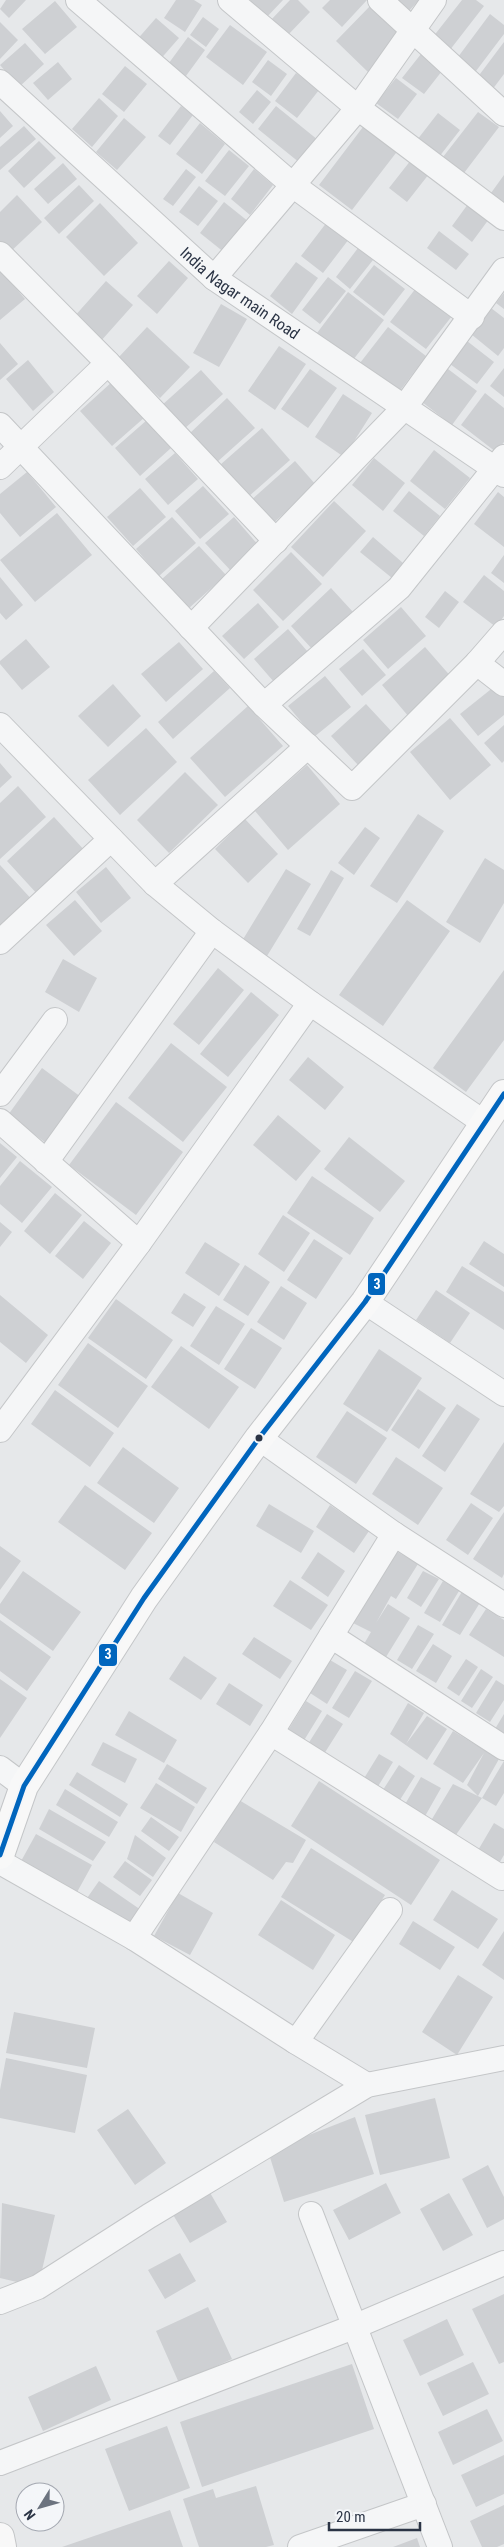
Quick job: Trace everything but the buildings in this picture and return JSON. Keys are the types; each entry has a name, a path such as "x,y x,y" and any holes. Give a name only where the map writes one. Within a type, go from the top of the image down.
{"street":[{"path":"78,0 294,186 472,317"},
{"path":"230,0 358,108 504,218"},
{"path":"380,0 504,114"},
{"path":"214,278 294,186 358,108 434,0"},
{"name":"India Nagar main Road","path":"0,82 214,278 404,408 501,467"},
{"path":"0,254 108,363 276,541"},
{"path":"191,628 404,408 472,317 504,270"},
{"path":"0,467 108,363"},
{"path":"0,425 264,704 352,788 476,663 504,632"},
{"path":"264,704 399,588 501,467"},
{"path":"476,663 504,684"},
{"path":"0,725 155,884 212,932 310,1003 483,1122"},
{"path":"155,884 308,746"},
{"path":"0,942 111,839"},
{"path":"46,1162 212,932"},
{"path":"0,1430 139,1243 310,1003"},
{"path":"0,1094 55,1020"},
{"path":"0,1855 24,1786 144,1598 259,1438 366,1302 483,1122 504,1094"},
{"path":"0,1121 139,1243"},
{"path":"366,1302 504,1394"},
{"path":"259,1438 394,1534 504,1605"},
{"path":"134,1938 271,1733 394,1534"},
{"path":"331,1636 504,1748"},
{"path":"271,1733 502,1878 504,1875"},
{"path":"0,1768 24,1786"},
{"path":"0,1862 134,1938 296,2042 367,2085"},
{"path":"296,2042 390,1910"},
{"path":"0,2302 38,2287 149,2216 367,2085 504,2058"},
{"path":"311,2214 356,2326 440,2547"},
{"path":"0,2463 356,2326 504,2263"},
{"path":"300,2547 424,2504"},
{"path":"0,2537 2,2547"}],"transit line":[{"name":"3","path":"0,1855 24,1786 144,1598 259,1438 365,1302 504,1094"}]}
